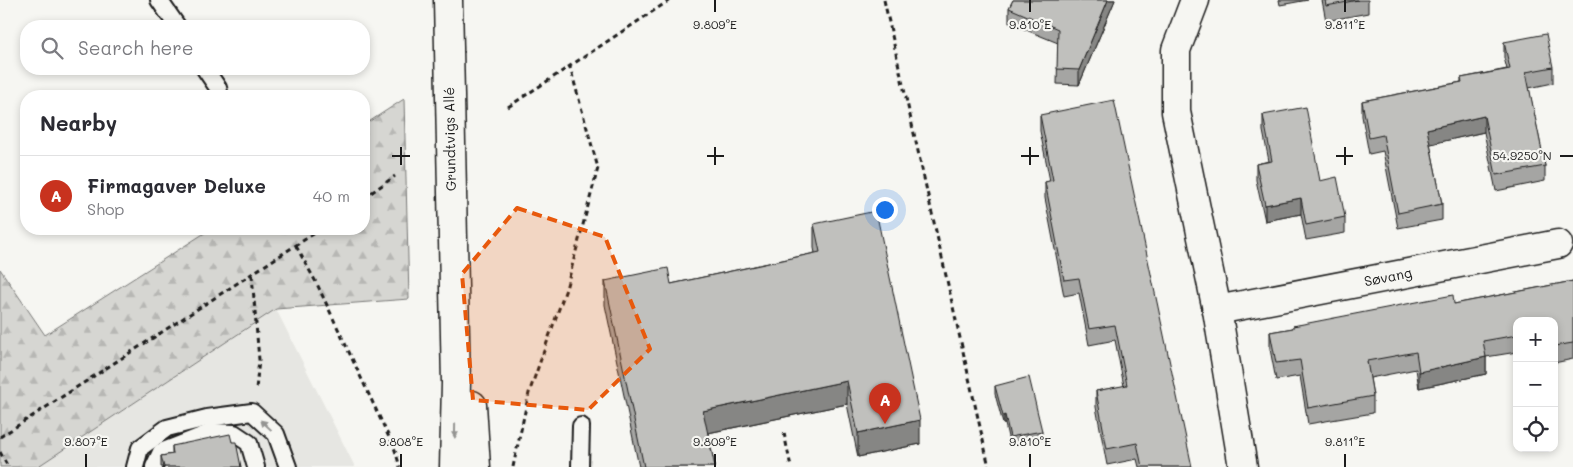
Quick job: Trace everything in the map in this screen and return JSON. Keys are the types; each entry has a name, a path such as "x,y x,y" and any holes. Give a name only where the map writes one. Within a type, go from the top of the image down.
{"street":[{"name":"Grundtvigs Allé","path":"448,0 456,384 454,467"},
{"path":"1195,0 1176,50 1176,112 1218,310 1243,467"},
{"name":"Søvang","path":"1218,310 1558,244"},
{"name":"Grundtvigs Allé","path":"454,278 468,353 476,467"}],"lane":[{"path":"160,0 173,20"},
{"path":"209,75 218,90"},
{"path":"136,467 140,448 167,428 207,418 252,412 276,434 288,467"},
{"path":"580,467 581,426"},
{"path":"154,467 161,452 212,432 234,433 249,443 256,467"}],"path":[{"path":"508,107 670,0"},
{"path":"884,0 988,467"},
{"path":"513,467 529,393 566,289 598,168 570,67"},
{"path":"370,194 395,176"},
{"path":"0,437 312,235"},
{"path":"296,246 317,284 395,450 400,467"},
{"path":"252,275 259,360"},
{"path":"784,433 791,467"},
{"path":"0,452 8,467"}],"highlighted area":[{"path":"517,208 605,237 650,349 588,410 473,400 462,274"}],"shaded area":[{"path":"276,309 355,467 37,467"}],"green space":[{"path":"404,99 409,299 276,309 37,467 0,467 0,269 45,335 202,235 370,235 370,121"}],"building":[{"path":"1013,0 1108,0 1079,70 1057,69 1058,29 1009,8"},
{"path":"1325,0 1358,0 1326,6"},
{"path":"1546,34 1553,67 1526,72 1545,166 1496,175 1484,116 1427,129 1442,204 1398,213 1383,135 1369,138 1362,101 1462,82 1461,78 1510,69 1504,42"},
{"path":"1114,100 1192,467 1142,467 1137,443 1107,449 1096,391 1127,385 1115,325 1089,329 1079,278 1064,280 1045,182 1053,180 1040,115"},
{"path":"1306,107 1320,181 1337,177 1345,217 1306,225 1301,198 1265,205 1256,164 1272,161 1263,115"},
{"path":"876,211 920,420 858,433 847,381 703,411 715,467 644,467 605,281 668,268 671,284 820,252 814,224"},
{"path":"1573,281 1573,343 1558,345 1558,317 1513,317 1513,336 1483,341 1486,357 1419,372 1416,352 1367,361 1373,396 1308,408 1300,360 1276,363 1270,332 1453,295 1454,304"},
{"path":"1029,377 1042,431 1010,437 995,386"},
{"path":"230,434 232,442 236,442 241,467 164,467 161,456 173,454 172,446"}],"place":[{"name":"Firmagaver Deluxe","path":"885,424"}]}
